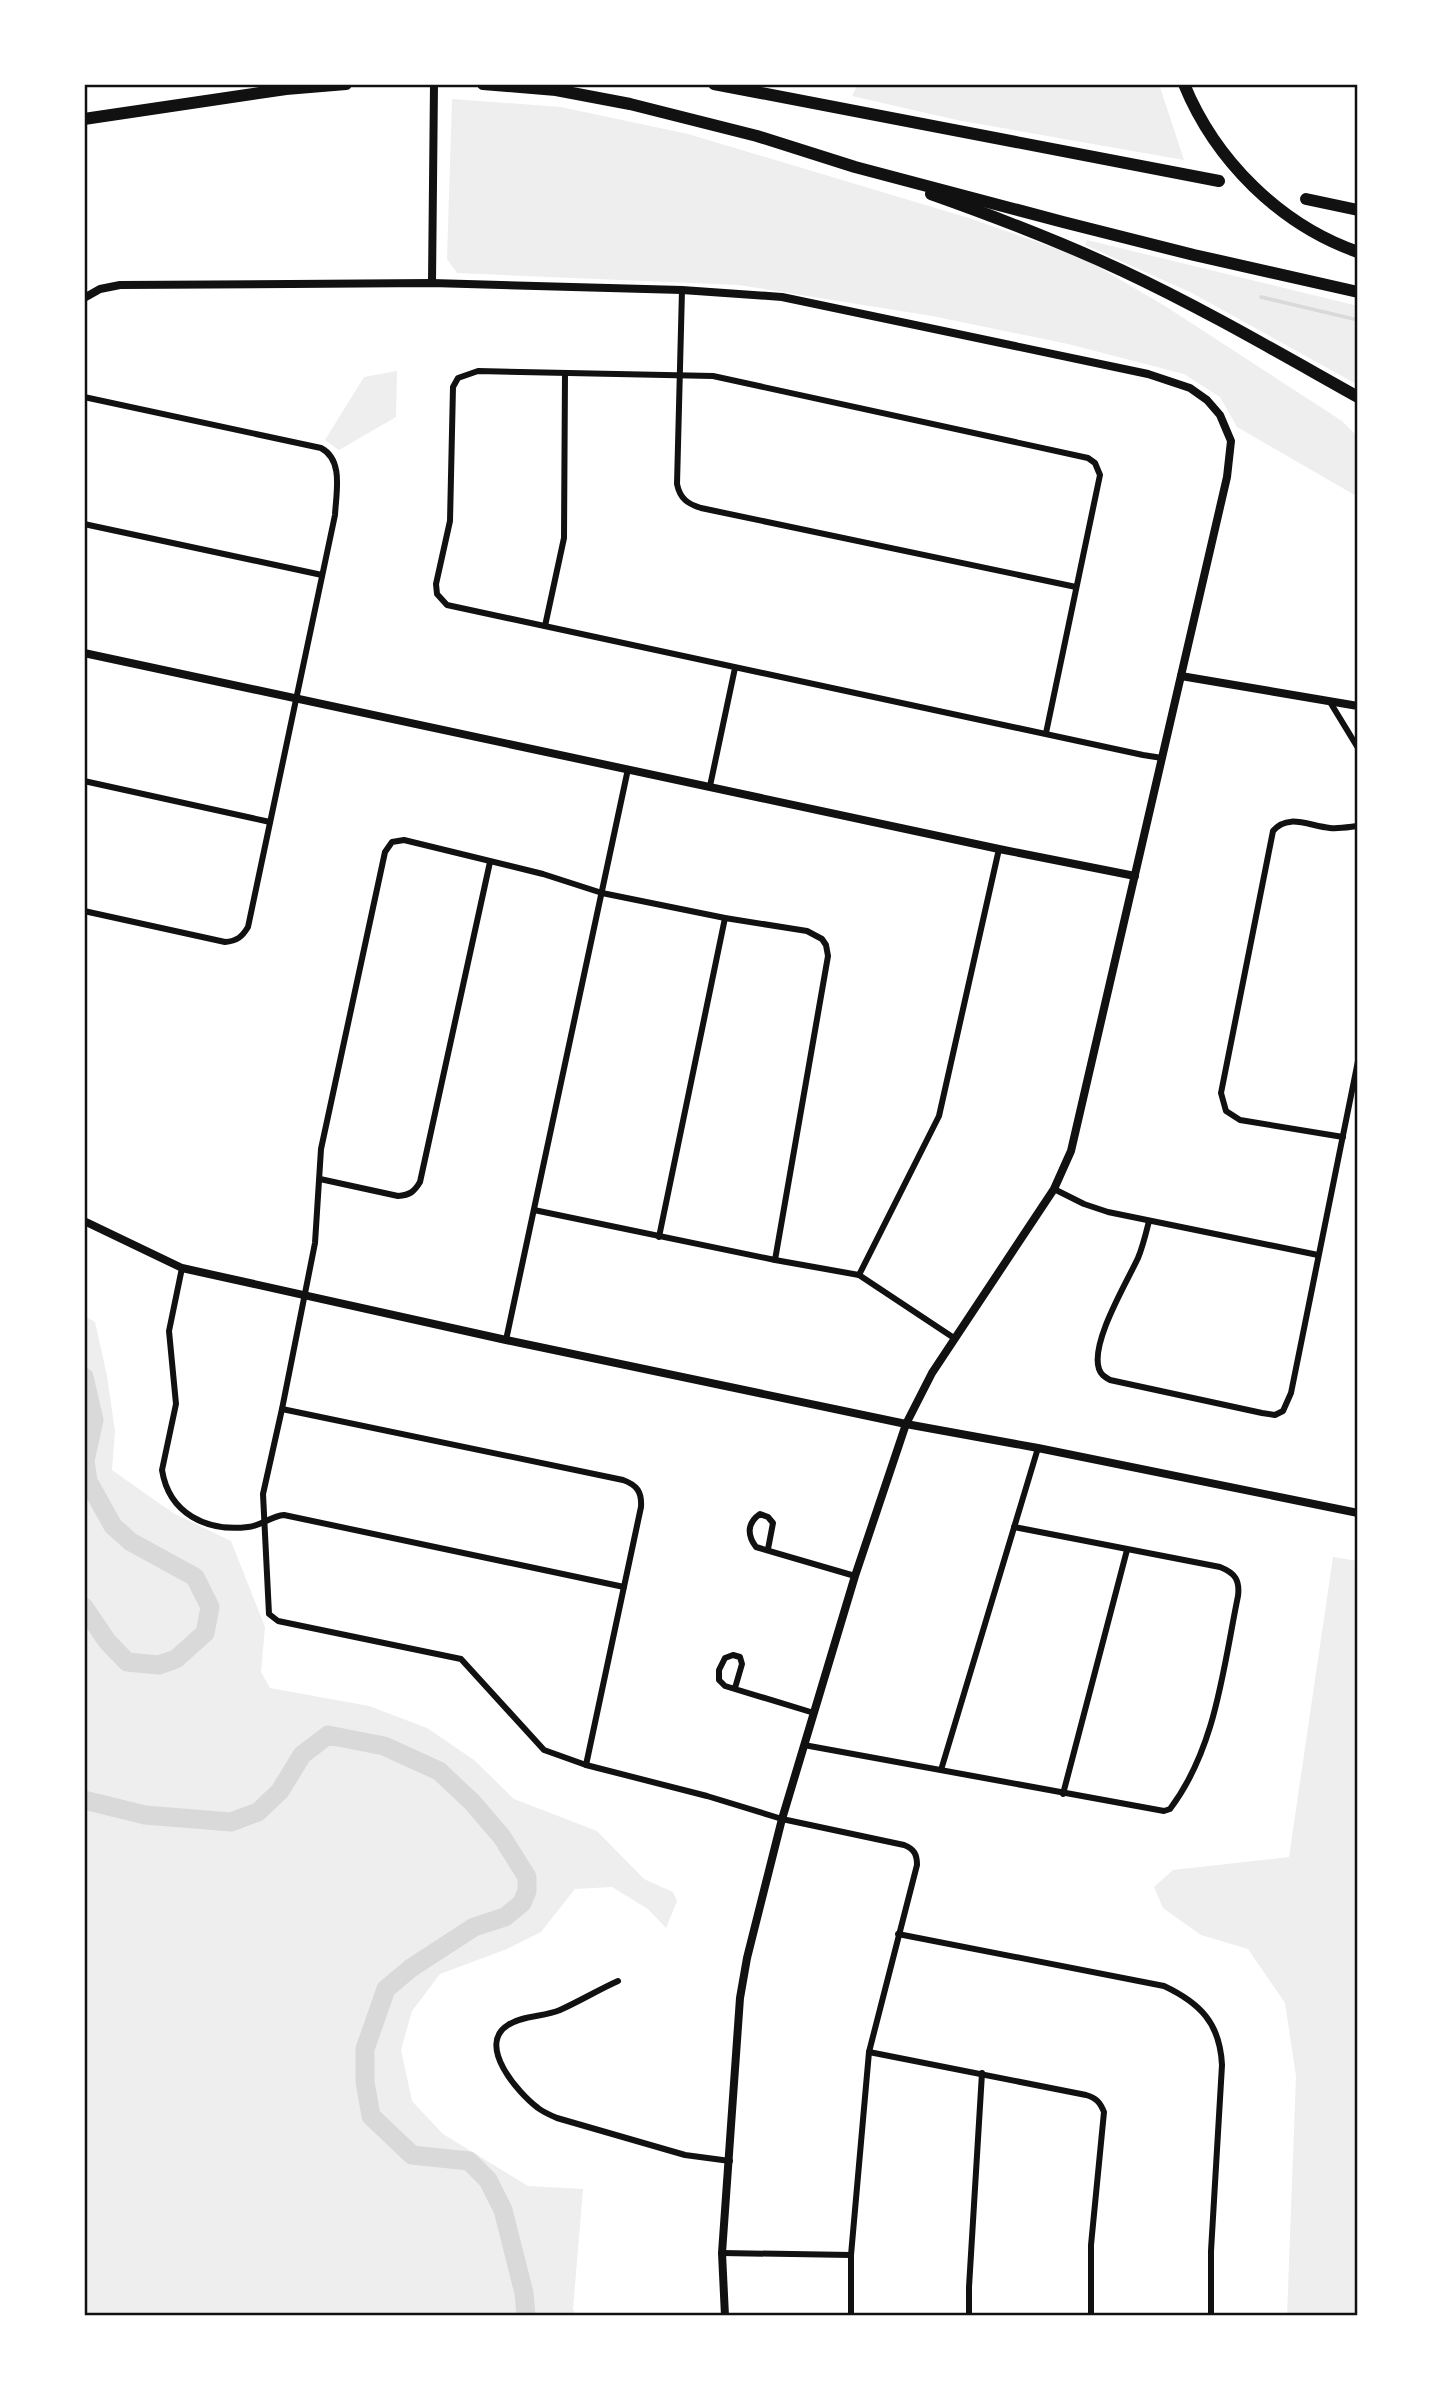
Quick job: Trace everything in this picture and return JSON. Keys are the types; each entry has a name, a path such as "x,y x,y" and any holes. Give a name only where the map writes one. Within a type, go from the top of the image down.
{"highway":[{"path":"84,119 286,89 346,84"},
{"path":"483,84 556,90 631,104 757,136 996,216 1113,267 1225,323 1358,397"},
{"path":"714,84 1219,181"},
{"path":"1184,84 1192,103 1221,150 1263,196 1286,215 1323,237 1358,252"},
{"path":"855,167 1194,255 1358,292"},
{"path":"1306,199 1358,210"}],"street":[{"path":"432,283 434,84"},
{"path":"84,298 100,289 120,285 432,283 681,290 782,297 1148,374 1190,388 1207,400 1220,415 1231,441 1227,477 1071,1151 1054,1189 954,1338 932,1373 906,1424 885,1480 782,1819 747,1958 740,1998 722,2253 725,2316"},
{"path":"681,290 677,484 679,493 691,505 1076,587"},
{"path":"1046,733 1100,475 1095,463 1088,458 713,376 478,371 458,379 453,387 451,507 436,584 437,594 447,605 1161,758"},
{"path":"545,626 564,538 565,373"},
{"path":"84,397 321,448 331,454 337,473 335,515 323,575 248,927 243,936 235,941 225,942 84,911"},
{"path":"84,524 323,575"},
{"path":"84,653 1135,876"},
{"path":"710,786 735,668"},
{"path":"1181,676 1358,706"},
{"path":"1330,702 1358,748"},
{"path":"506,1340 628,769"},
{"path":"84,781 270,822"},
{"path":"1343,1137 1240,1120 1226,1111 1221,1093 1272,831 1287,821 1332,828 1358,826"},
{"path":"775,1260 828,956 822,939 807,931 724,918 603,893 543,874 404,840 392,842 385,852 321,1149 315,1243 263,1494 269,1614 278,1621 461,1659 544,1750 586,1765 707,1796 782,1819 904,1844 914,1850 917,1864 869,2052 850,2255 851,2316"},
{"path":"859,1275 939,1116 999,849"},
{"path":"320,1179 398,1196 415,1191 420,1182 490,862"},
{"path":"659,1237 724,918"},
{"path":"1149,1221 1140,1254 1107,1322 1098,1359 1098,1367 1103,1376 1110,1380 1262,1413 1275,1415 1283,1411 1288,1404 1358,1061"},
{"path":"1054,1189 1084,1204 1149,1221 1318,1255"},
{"path":"534,1210 859,1275 954,1338"},
{"path":"84,1221 182,1268 506,1340 906,1424 1358,1513"},
{"path":"182,1268 169,1331 176,1404 164,1458 164,1480 174,1501 185,1513 210,1526 247,1527 284,1515 624,1587"},
{"path":"282,1409 633,1483 642,1497 641,1507 586,1765"},
{"path":"941,1770 1038,1448"},
{"path":"768,1549 773,1523 760,1514 753,1519 749,1530 750,1538 756,1547 855,1576"},
{"path":"804,1745 1063,1794 1164,1811 1170,1809 1202,1754 1211,1727 1240,1586 1237,1579 1231,1572 1220,1567 1014,1527"},
{"path":"1063,1794 1127,1550"},
{"path":"736,1688 742,1664 740,1657 733,1655 725,1658 719,1670 719,1680 726,1686 814,1713"},
{"path":"898,1934 1164,1986 1184,1996 1200,2009 1213,2027 1221,2047 1222,2065 1211,2251 1211,2316"},
{"path":"618,1981 559,2011 509,2024 496,2040 496,2051 512,2082 539,2109 556,2118 685,2155 730,2161"},
{"path":"869,2052 1095,2098 1104,2112 1091,2245 1091,2316"},
{"path":"969,2316 969,2273 982,2073"},
{"path":"722,2253 850,2255"}],"shaded area":[{"path":"858,84 1159,84 1184,160 957,120 852,96"},
{"path":"452,99 561,107 688,134 969,218 1083,258 1165,306 1342,421 1358,437 1358,497 1237,427 1220,397 1184,374 1068,344 932,316 739,285 457,273 447,259"},
{"path":"1087,240 1358,306 1358,385 1192,293 1085,245"},
{"path":"397,371 396,417 339,450 325,440 364,377"},
{"path":"84,1316 95,1322 107,1376 115,1431 112,1470 173,1513 231,1541 265,1627 261,1672 270,1688 369,1706 427,1728 474,1760 514,1799 597,1831 644,1879 673,1892 677,1901 666,1928 648,1909 612,1887 575,1889 541,1932 507,1949 440,1974 412,2011 401,2050 412,2101 443,2134 528,2186 583,2189 573,2309 576,2316 84,2316"},
{"path":"1333,1557 1358,1561 1358,2316 1287,2316 1296,2076 1285,2003 1248,1949 1201,1935 1163,1908 1154,1887 1173,1870 1289,1857"}],"waterway":[{"path":"1261,297 1358,320"},
{"path":"84,1377 94,1420 85,1461 88,1481 113,1526 131,1542 195,1577 210,1607 205,1633 176,1659 159,1665 127,1662 107,1641 84,1607"},
{"path":"84,1800 145,1815 231,1822 258,1812 280,1791 302,1755 328,1735 384,1746 439,1771 472,1802 502,1837 527,1877 527,1891 522,1903 505,1917 474,1927 411,1968 386,1989 365,2049 365,2082 371,2116 412,2155 469,2161 488,2180 503,2210 524,2293 526,2316"}]}
